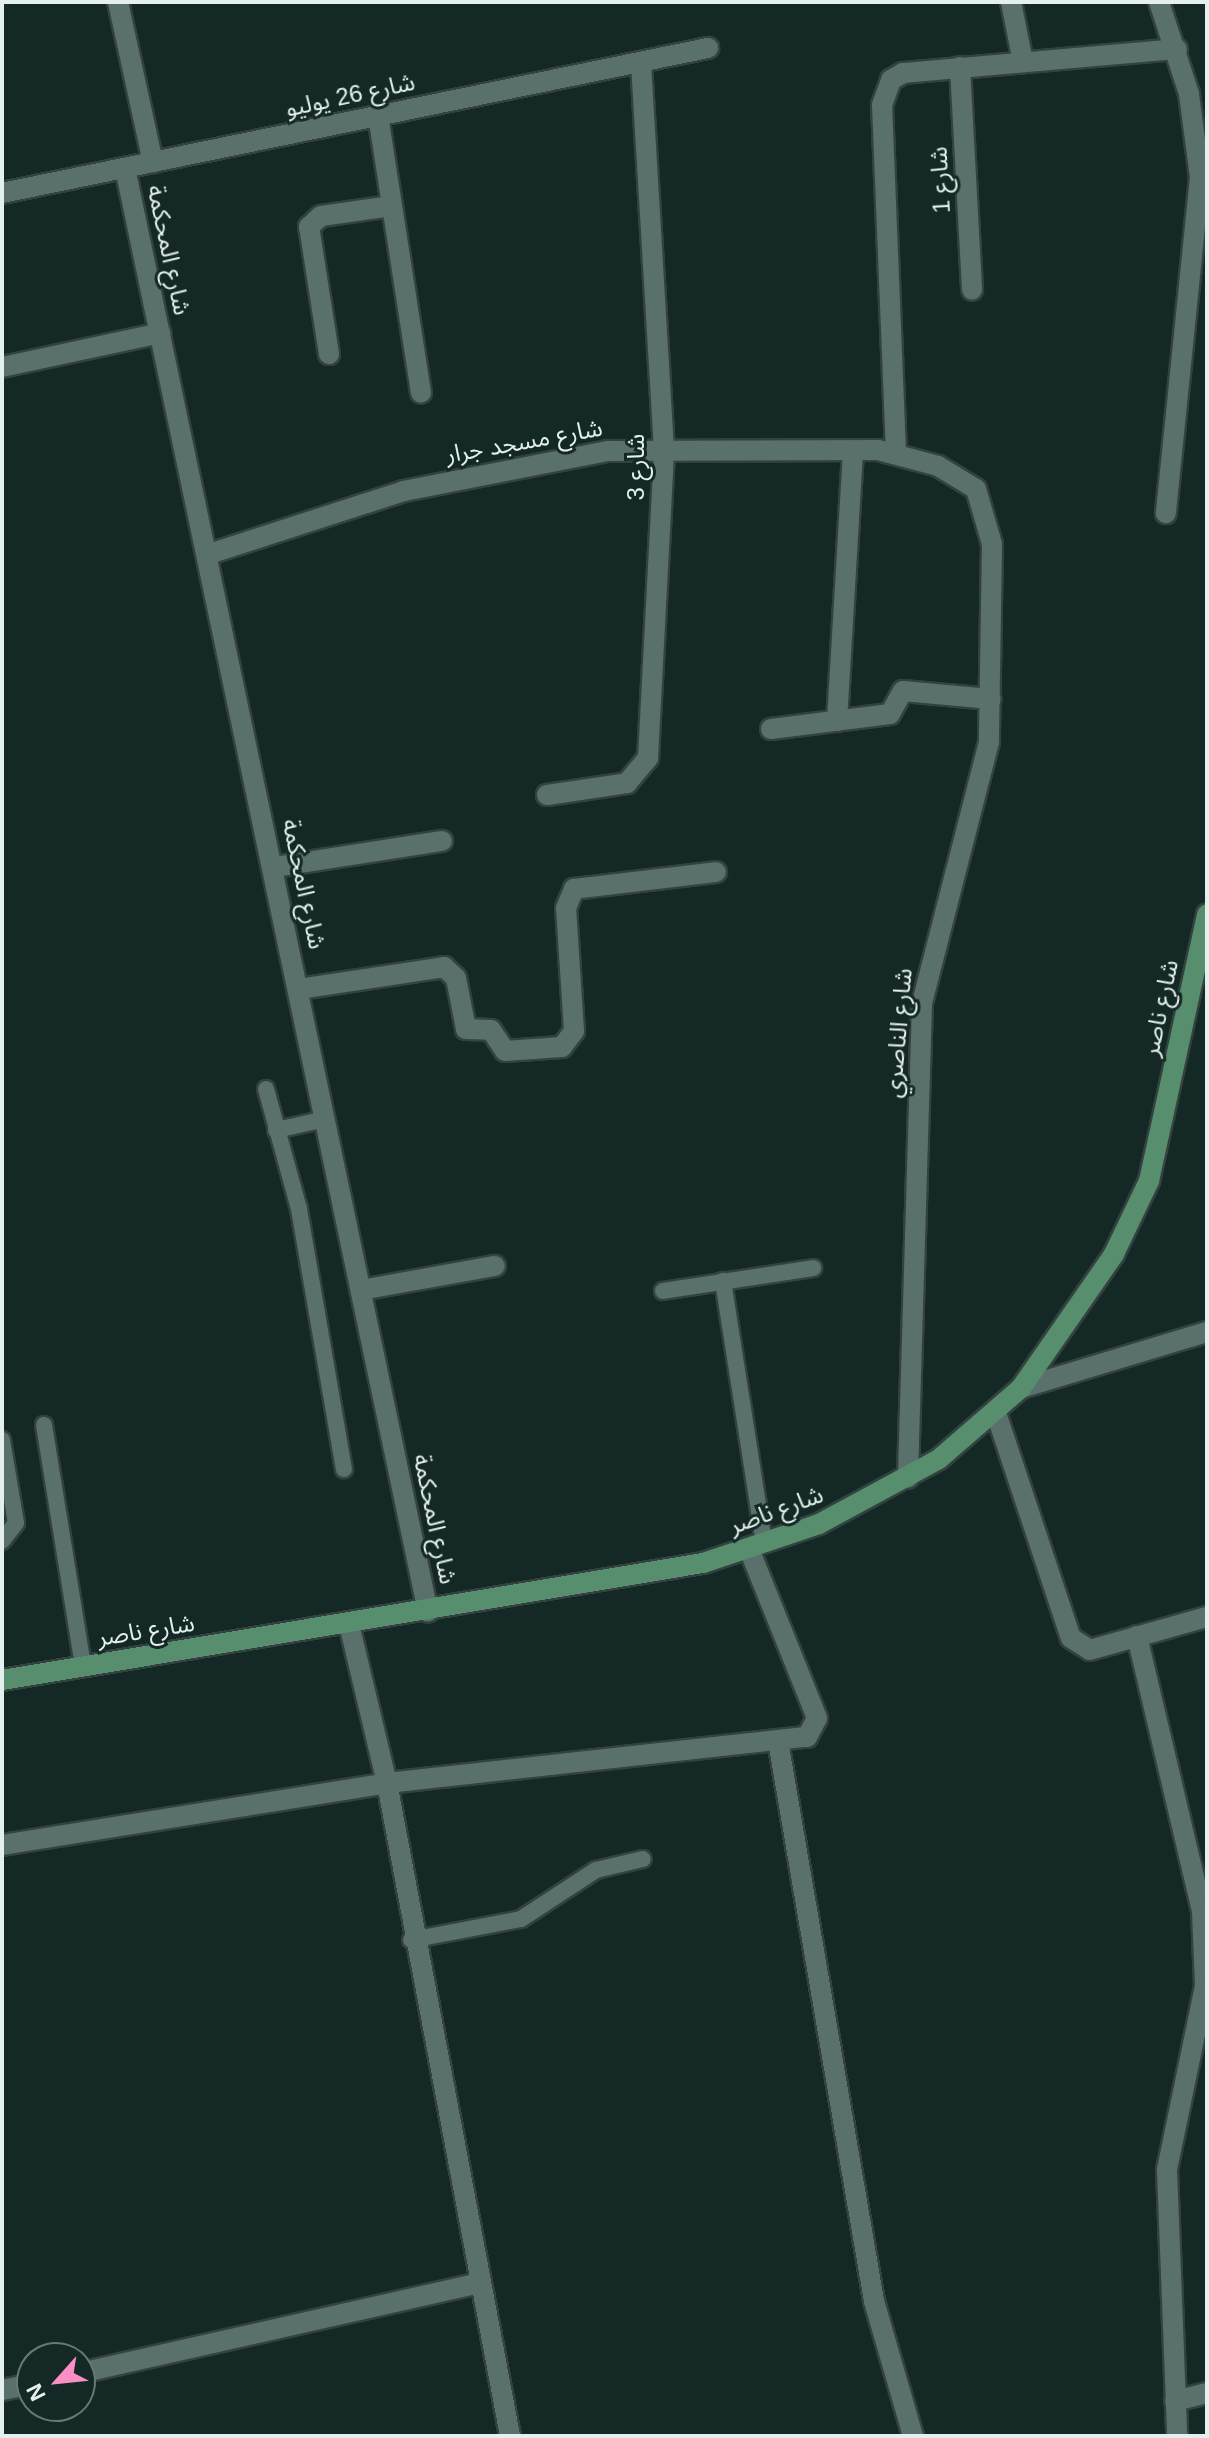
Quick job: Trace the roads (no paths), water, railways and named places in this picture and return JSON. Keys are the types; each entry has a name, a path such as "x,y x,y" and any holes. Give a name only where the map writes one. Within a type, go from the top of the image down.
{"street":[{"path":"118,2 153,162"},
{"path":"1011,2 1023,62"},
{"path":"1159,2 1177,49 1194,118 1199,221 1166,513"},
{"name":"شارع 26 يوليو","path":"2,193 708,48"},
{"path":"896,453 883,92 903,73 1177,49"},
{"name":"شارع 3","path":"547,795 627,783 648,758 664,450 641,62"},
{"name":"شارع 1","path":"960,67 972,290"},
{"path":"378,115 421,393"},
{"name":"شارع المحكمة","path":"125,168 209,554 428,1612"},
{"path":"329,354 309,227 321,216 391,206"},
{"path":"2,367 160,333"},
{"name":"شارع مسجد جرار","path":"209,554 448,480 572,455 664,450 896,453 938,466 986,504"},
{"path":"837,721 853,451"},
{"name":"شارع الناصري","path":"908,1478 922,1003 982,782 991,699 986,504"},
{"path":"771,729 890,714 903,691 991,699"},
{"path":"274,867 442,841"},
{"path":"299,989 444,967 456,978 466,1029 491,1030 505,1051 562,1047 574,1031 566,908 574,889 716,872"},
{"name":"شارع ناصر","path":"2,1680 428,1612 757,1546 908,1478 996,1413 1021,1388 1114,1254 1149,1181 1207,914"},
{"path":"361,1290 495,1266"},
{"path":"1021,1388 1207,1332"},
{"path":"996,1413 1071,1638 1090,1650 1207,1617"},
{"path":"2,1845 387,1783 807,1737 817,1718 757,1546"},
{"path":"349,1624 387,1783 411,1940 510,2436"},
{"path":"1137,1636 1204,1911 1203,2001 1167,2170 1177,2436"},
{"path":"778,1741 874,2301 913,2436"},
{"path":"96,2369 480,2283"},
{"path":"1175,2401 1207,2393"}],"lane":[{"path":"266,1089 302,1222 344,1469"},
{"path":"276,1130 326,1119"},
{"path":"663,1291 813,1268"},
{"path":"723,1281 757,1546"},
{"path":"44,1425 83,1667"},
{"path":"2,1440 16,1523 2,1541"},
{"path":"411,1940 521,1919 596,1870 643,1859"}]}
